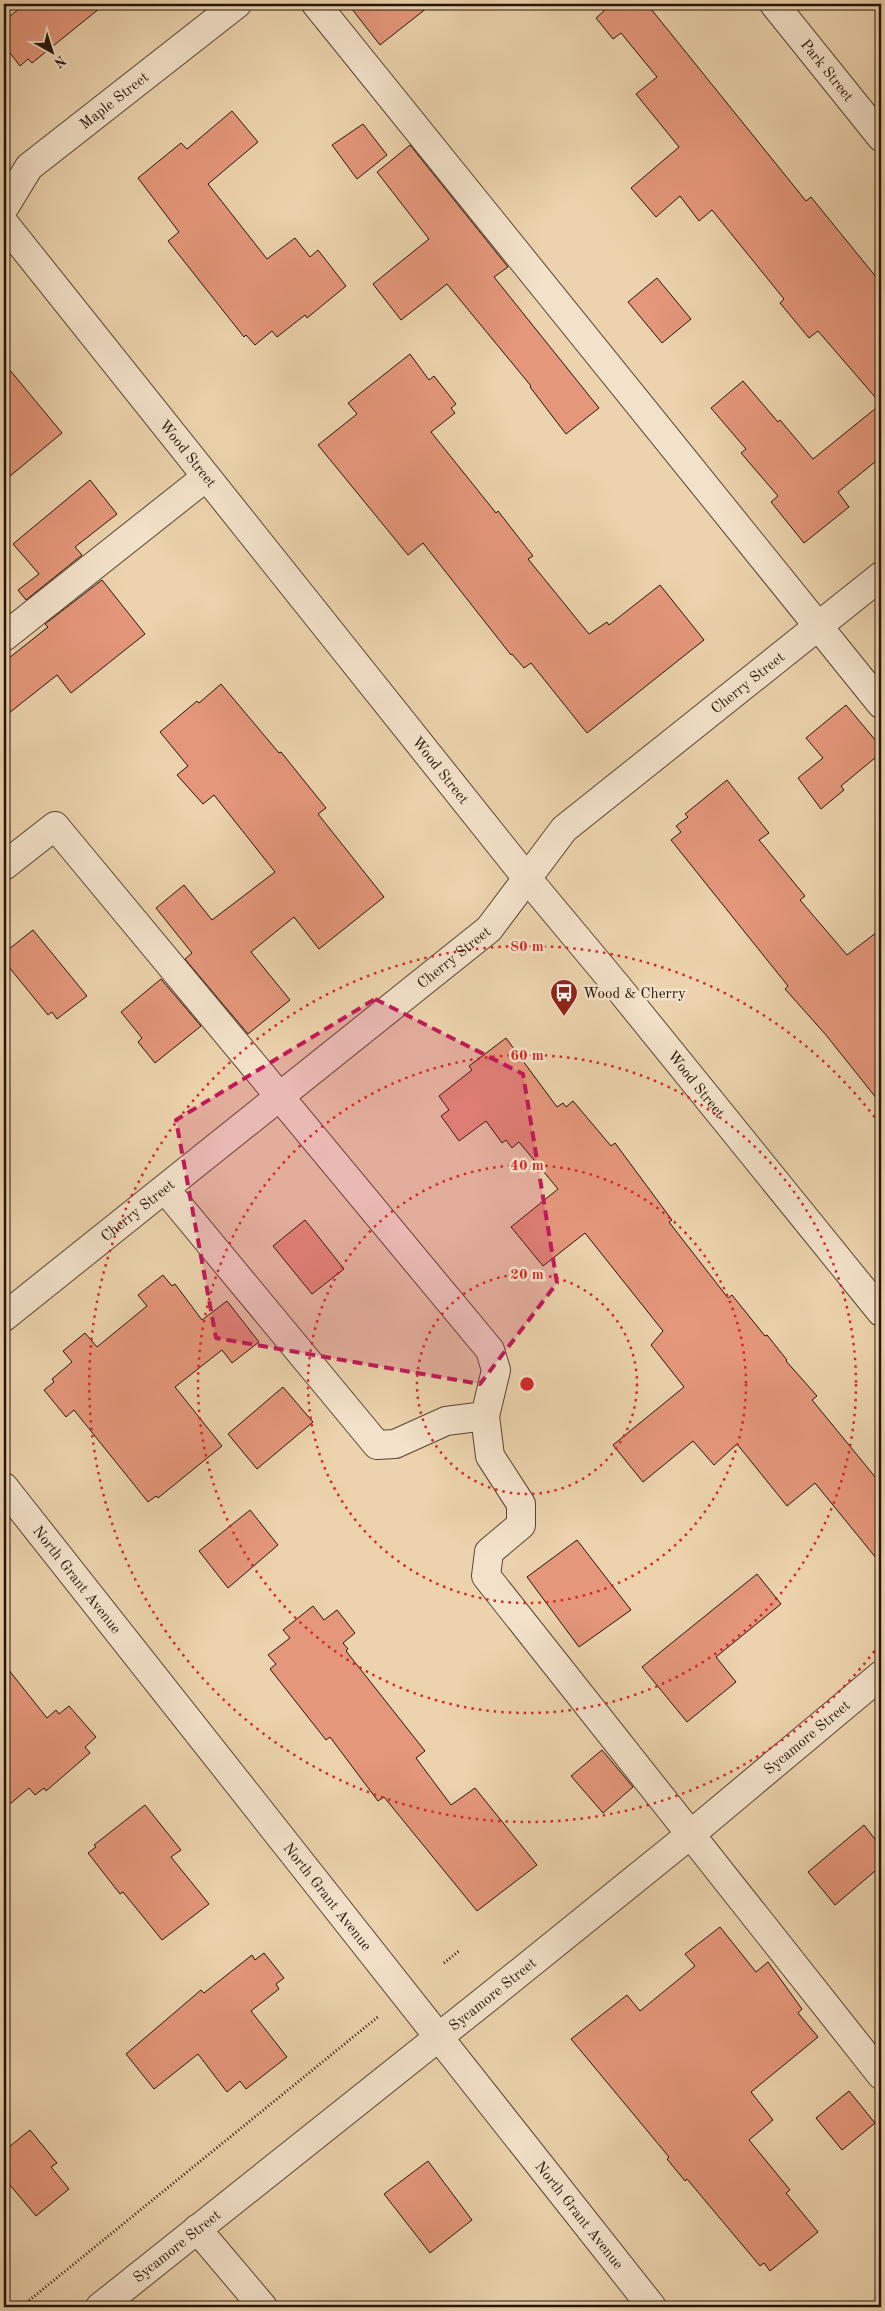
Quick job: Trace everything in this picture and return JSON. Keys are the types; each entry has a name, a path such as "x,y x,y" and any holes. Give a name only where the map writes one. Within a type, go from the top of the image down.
{"street":[{"name":"Maple Street","path":"4,208 29,167 237,4"},
{"path":"316,4 881,704"},
{"name":"Park Street","path":"774,4 881,137"},
{"name":"Wood Street","path":"4,223 526,877 624,994 881,1312"},
{"path":"4,637 206,477"},
{"name":"Cherry Street","path":"4,1317 489,929 526,877 564,829 881,576"},
{"path":"4,866 55,826 278,1097 490,1350 496,1370 485,1416 490,1456 521,1504 521,1525 489,1552 486,1576 881,2075"},
{"path":"164,1189 377,1445 395,1444 446,1421 485,1416"},
{"name":"North Grant Avenue","path":"4,1487 652,2307"},
{"name":"Sycamore Street","path":"100,2307 691,1834 881,1675"},
{"path":"196,2229 262,2307"}],"path":[{"path":"444,1963 458,1951"},
{"path":"21,2307 383,2013"}],"highlighted area":[{"path":"375,999 523,1074 557,1283 480,1384 216,1338 176,1120"}],"building":[{"path":"25,4 105,4 32,63 28,59 20,66 4,45 4,21"},
{"path":"348,4 432,4 380,45"},
{"path":"598,4 658,4 651,9 806,201 811,197 881,283 881,404 818,331 809,338 780,303 784,299 712,210 699,221 680,196 656,217 631,188 679,147 636,94 657,77 621,33 613,39 596,18 604,11"},
{"path":"232,111 258,142 208,184 267,259 295,238 310,257 318,250 346,286 307,318 305,315 277,337 272,331 255,345 246,335 244,337 168,241 179,232 138,178 181,143 187,149"},
{"path":"363,124 387,155 357,179 332,145"},
{"path":"410,145 508,267 494,277 599,408 566,434 531,386 447,284 401,320 373,284 429,239 377,172"},
{"path":"657,278 691,319 662,343 628,302"},
{"path":"410,354 429,380 434,376 456,404 451,408 455,413 431,432 496,513 498,511 533,556 528,559 589,634 607,622 609,625 660,585 704,640 587,733 531,663 524,668 511,655 423,543 408,555 318,445 357,414 348,403"},
{"path":"4,363 62,433 4,481"},
{"path":"743,381 813,459 881,404 881,457 838,492 849,507 804,543 771,502 778,496 741,453 746,449 711,408"},
{"path":"90,480 117,514 75,547 82,555 26,600 18,590 39,574 13,544"},
{"path":"102,580 145,634 71,693 57,675 4,717 4,662 48,627 45,624"},
{"path":"221,684 279,753 281,752 326,808 318,814 384,897 319,949 294,917 251,952 290,1000 248,1034 185,959 192,953 156,908 184,885 212,920 275,872 214,795 203,804 177,775 188,766 160,732"},
{"path":"846,705 881,747 881,753 841,786 844,790 821,809 798,778 823,758 806,738"},
{"path":"727,780 769,833 759,840 805,896 800,900 847,955 881,929 881,1104 826,1035 785,989 788,986 671,840 681,832 676,826 688,817 685,814"},
{"path":"33,930 87,996 57,1019 52,1012 48,1015 4,961 4,953"},
{"path":"161,979 201,1026 155,1063 138,1042 142,1038 121,1012"},
{"path":"506,1038 557,1107 563,1103 566,1107 573,1101 611,1146 615,1143 672,1220 669,1222 728,1298 732,1295 765,1336 767,1335 786,1361 817,1396 812,1400 881,1484 881,1564 815,1483 787,1506 737,1444 714,1465 693,1441 643,1482 613,1445 684,1387 651,1345 663,1331 585,1233 543,1266 511,1227 558,1189 519,1142 512,1148 506,1140 502,1143 486,1121 459,1141 441,1116 449,1110 439,1096 472,1070 469,1066"},
{"path":"305,1220 344,1269 312,1294 273,1246"},
{"path":"163,1275 172,1286 175,1284 202,1320 227,1301 259,1342 232,1363 222,1350 175,1387 222,1446 158,1498 156,1496 148,1502 74,1410 66,1417 44,1390 54,1382 52,1379 72,1362 63,1351 85,1333 97,1347 147,1306 138,1295"},
{"path":"283,1387 313,1422 257,1469 228,1434"},
{"path":"250,1510 278,1545 228,1588 199,1551"},
{"path":"577,1540 631,1610 579,1647 527,1577"},
{"path":"757,1574 781,1604 716,1657 736,1682 687,1722 642,1667"},
{"path":"313,1606 324,1620 337,1610 355,1633 343,1643 348,1649 346,1651 425,1751 416,1758 451,1805 475,1788 537,1865 477,1911 384,1797 378,1801 330,1737 326,1740 270,1669 276,1664 268,1655 290,1638 283,1630"},
{"path":"4,1664 47,1718 56,1710 59,1714 69,1706 96,1737 85,1747 90,1753 46,1791 44,1788 35,1795 29,1788 4,1809"},
{"path":"602,1750 633,1787 603,1813 571,1776"},
{"path":"145,1805 181,1850 171,1857 209,1904 162,1940 123,1892 120,1894 88,1853 96,1847 94,1845"},
{"path":"864,1825 881,1847 881,1866 835,1905 808,1872"},
{"path":"720,1927 756,1972 768,1962 802,2009 798,2013 818,2037 751,2092 773,2120 749,2140 790,2190 786,2193 818,2232 770,2271 764,2263 760,2266 687,2179 685,2181 667,2159 669,2157 571,2039 627,1995 640,2011 695,1966 685,1954"},
{"path":"264,1953 284,1978 276,1984 279,1989 251,2011 287,2057 246,2089 240,2081 227,2092 198,2054 154,2089 126,2054 201,1990 204,1993 252,1955 255,1960"},
{"path":"849,2091 875,2123 842,2150 816,2118"},
{"path":"30,2130 57,2163 51,2167 69,2189 36,2216 4,2178 4,2151"},
{"path":"428,2161 472,2220 430,2253 384,2194"}],"place":[{"name":"Wood & Cherry","path":"564,1017"}]}
